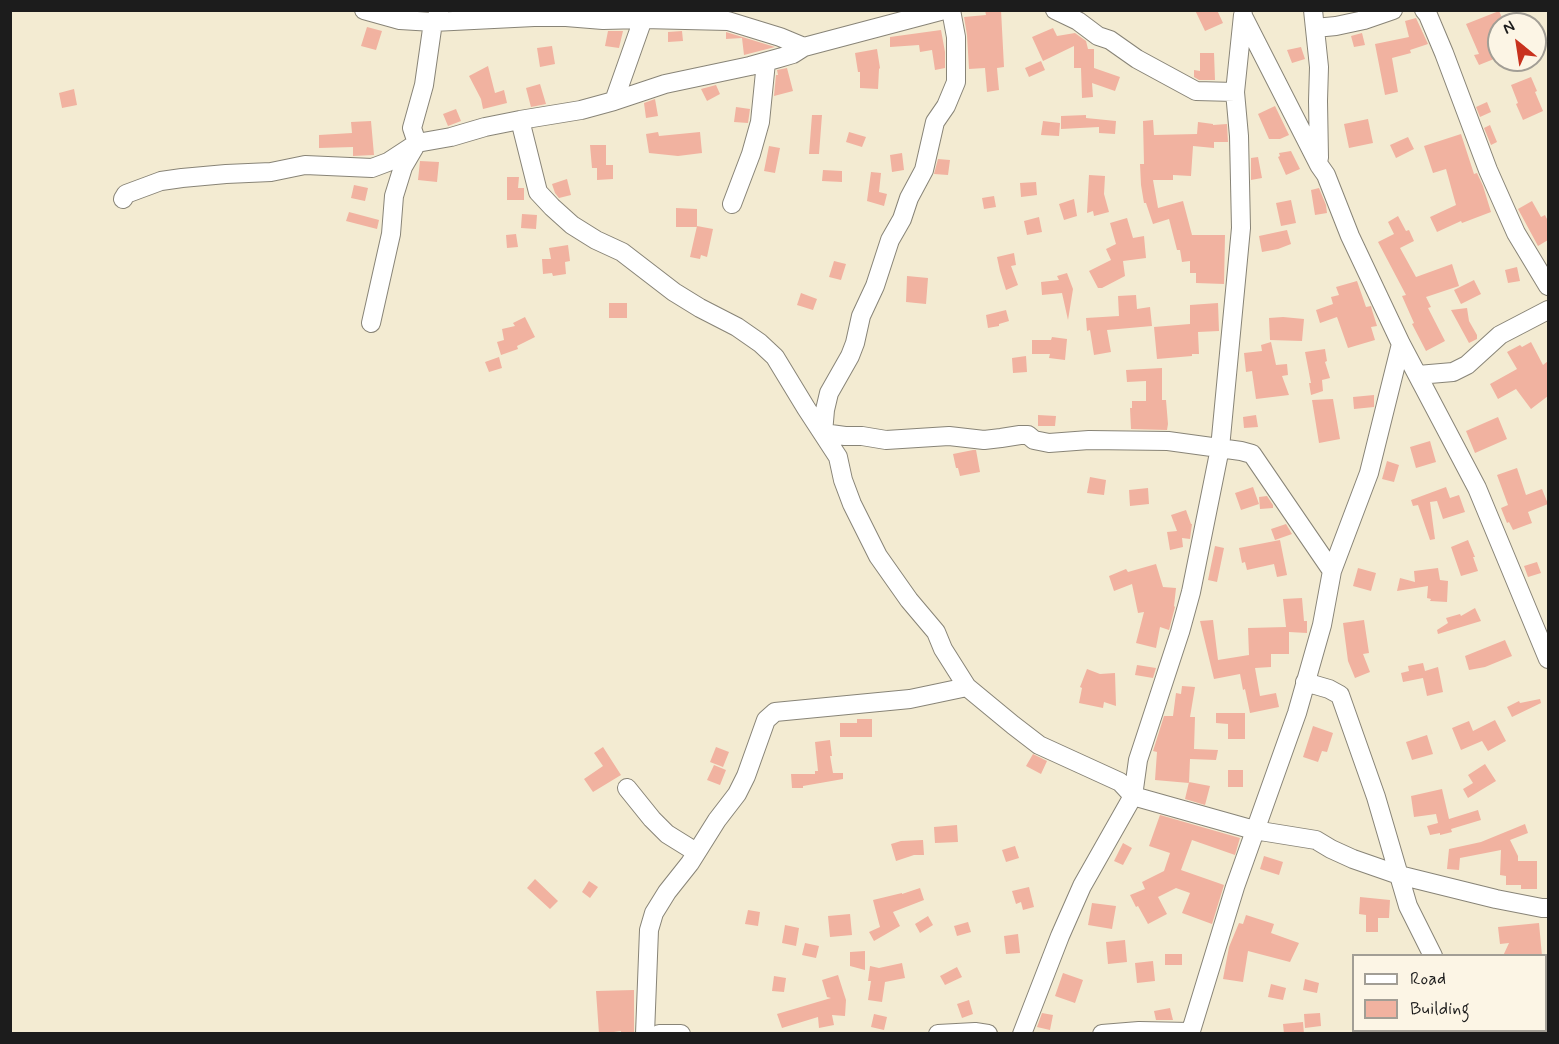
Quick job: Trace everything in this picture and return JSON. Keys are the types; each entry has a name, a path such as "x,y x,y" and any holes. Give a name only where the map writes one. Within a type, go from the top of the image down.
{"street":[{"path":"364,10 400,20 437,16 566,17 603,20 647,15 728,21 804,47"},
{"path":"123,199 126,194 161,181 182,178 271,172 305,165 372,168 388,162 417,143 520,120 581,110 665,84 766,62 793,54 804,47 944,10"},
{"path":"823,433 829,393 850,356 861,316 875,286 890,240 924,170 934,122 946,106 956,82 956,37 951,10"},
{"path":"1055,10 1078,21 1098,36 1110,40 1137,59 1196,91 1235,92"},
{"path":"1319,165 1319,67 1314,19 1336,26 1393,10"},
{"path":"1427,12 1488,170 1516,233 1548,286"},
{"path":"1022,1034 1060,936 1083,886 1132,796 1137,760 1191,592 1220,448 1241,228 1240,146 1235,92 1242,13"},
{"path":"1242,13 1326,175 1350,236 1401,344 1476,488 1548,659"},
{"path":"614,101 647,15"},
{"path":"371,323 391,234 394,196 403,167 417,143 412,128 424,85 437,16"},
{"path":"732,204 760,122 766,62"},
{"path":"520,120 537,192 552,207 572,225 622,252 674,292 737,327 775,357 838,457 852,504 878,556 909,600 936,632 942,649 966,687 990,707 1040,745 1120,782 1132,796 1254,830 1316,840 1353,859 1399,875 1496,899 1548,908"},
{"path":"1418,375 1453,372 1467,364 1500,335 1548,310"},
{"path":"1102,1034 1139,1031 1190,1033 1254,830 1297,713 1322,625 1332,571 1369,473 1401,344"},
{"path":"823,433 886,440 949,436 984,440 1028,435 1034,440 1049,443 1089,440 1168,441 1252,454 1332,571"},
{"path":"1305,682 1340,695 1376,797 1408,906 1432,954"},
{"path":"645,1034 649,930 654,913 737,794 746,776 766,720 775,712 910,699 966,687"},
{"path":"627,788 667,834 696,852"},
{"path":"938,1034 975,1032 988,1034"},
{"path":"659,1034 681,1034"}],"building":[{"path":"985,10 1001,10 1004,67 997,68 999,90 987,92 985,68 969,69 964,17 986,15"},
{"path":"1195,10 1217,10 1223,23 1205,31"},
{"path":"1487,16 1487,62 1479,65 1474,55 1479,54 1466,24"},
{"path":"1416,18 1428,44 1410,50 1411,53 1392,58 1398,92 1385,95 1375,44 1409,37 1405,21"},
{"path":"367,27 382,31 376,50 361,46"},
{"path":"1053,28 1057,36 1075,33 1086,41 1088,49 1094,49 1094,68 1120,77 1115,91 1092,83 1093,97 1082,98 1081,68 1074,68 1074,46 1043,61 1032,37"},
{"path":"941,30 945,68 935,70 932,50 920,52 919,45 890,47 890,37"},
{"path":"608,31 623,31 619,48 605,46"},
{"path":"682,31 683,41 668,42 668,32"},
{"path":"726,32 775,47 744,55 742,38 726,39"},
{"path":"1362,33 1365,45 1354,47 1351,36"},
{"path":"552,46 555,64 540,67 537,48"},
{"path":"1301,47 1305,59 1292,63 1287,50"},
{"path":"877,49 880,68 878,89 860,88 860,72 858,72 855,53"},
{"path":"1200,53 1214,53 1215,80 1199,80 1194,77 1194,70 1200,71"},
{"path":"1041,61 1045,70 1029,77 1025,68"},
{"path":"488,66 495,93 504,90 507,103 483,109 481,99 469,76"},
{"path":"787,68 793,91 774,96 777,70"},
{"path":"1531,77 1543,111 1523,120 1511,85"},
{"path":"540,84 546,104 531,107 526,88"},
{"path":"716,85 720,94 707,101 701,89"},
{"path":"74,89 77,105 62,108 59,93"},
{"path":"655,99 658,116 646,118 644,103"},
{"path":"1487,102 1491,112 1480,117 1476,107"},
{"path":"1275,106 1289,135 1280,139 1269,139 1258,114"},
{"path":"736,107 750,109 748,123 734,122"},
{"path":"456,109 461,121 448,126 443,114"},
{"path":"812,115 822,115 819,154 809,154"},
{"path":"1086,115 1086,118 1116,121 1115,134 1099,133 1099,127 1061,129 1061,116"},
{"path":"1368,119 1373,143 1349,148 1344,124"},
{"path":"1153,120 1154,135 1197,134 1198,122 1213,125 1227,124 1228,142 1214,142 1214,148 1193,146 1191,176 1173,175 1173,180 1153,180 1158,208 1183,201 1192,235 1225,235 1224,284 1196,283 1196,273 1190,273 1190,261 1182,262 1169,219 1153,224 1146,203 1144,203 1140,164 1144,164 1143,121"},
{"path":"371,121 374,155 353,156 353,147 319,148 319,135 352,133 351,122"},
{"path":"1043,121 1060,123 1059,136 1041,135"},
{"path":"1490,125 1497,142 1491,145 1484,128"},
{"path":"658,132 659,136 700,132 702,153 678,156 649,153 646,134"},
{"path":"849,132 866,137 862,147 846,142"},
{"path":"1461,134 1474,174 1477,173 1483,186 1491,212 1462,223 1461,221 1437,232 1430,217 1456,205 1446,169 1433,173 1424,146"},
{"path":"1408,137 1414,149 1396,158 1390,145"},
{"path":"590,145 606,145 606,165 613,165 613,179 597,180 597,168 592,168"},
{"path":"769,146 780,148 775,173 764,171"},
{"path":"1291,151 1300,169 1286,175 1278,157 1279,153"},
{"path":"902,153 904,170 892,172 890,155"},
{"path":"1258,157 1262,178 1251,180 1251,158"},
{"path":"938,159 950,160 948,175 934,174"},
{"path":"420,161 439,162 437,182 418,180"},
{"path":"823,170 842,171 842,182 822,181"},
{"path":"871,172 881,173 879,192 887,194 884,206 867,201"},
{"path":"1089,175 1105,176 1104,194 1109,212 1094,216 1093,211 1087,213"},
{"path":"507,177 519,177 518,188 524,188 524,200 507,200"},
{"path":"567,179 571,195 559,198 552,184"},
{"path":"1036,182 1037,195 1021,197 1020,183"},
{"path":"354,185 368,188 365,201 351,198"},
{"path":"1319,188 1327,213 1315,215 1311,190"},
{"path":"994,196 996,207 984,209 982,198"},
{"path":"1074,199 1077,216 1064,220 1059,204"},
{"path":"1291,200 1296,223 1281,226 1276,203"},
{"path":"1532,201 1541,217 1545,215 1548,221 1548,240 1538,246 1518,209"},
{"path":"676,208 697,209 697,227 676,227"},
{"path":"349,212 379,220 377,229 346,221"},
{"path":"522,214 537,215 536,229 521,228"},
{"path":"1398,216 1414,241 1400,248 1416,277 1452,264 1459,286 1426,297 1431,307 1428,308 1445,341 1426,351 1412,324 1414,323 1402,296 1406,295 1378,242 1394,234 1388,222"},
{"path":"1039,217 1042,232 1027,235 1024,221"},
{"path":"1127,218 1133,238 1144,236 1146,258 1123,261 1125,276 1098,288 1089,271 1111,260 1106,249 1116,244 1110,223"},
{"path":"697,226 713,229 707,257 701,255 700,259 690,257"},
{"path":"1287,230 1291,244 1262,252 1259,236"},
{"path":"516,234 518,247 507,248 506,235"},
{"path":"568,245 570,261 565,262 566,274 553,276 552,273 543,274 542,259 551,259 549,248"},
{"path":"1014,253 1016,265 1011,266 1018,285 1006,290 997,257"},
{"path":"834,261 846,264 841,280 829,277"},
{"path":"1517,267 1520,281 1508,283 1505,270"},
{"path":"1067,273 1073,289 1068,320 1062,293 1042,295 1041,282 1059,280 1057,276"},
{"path":"907,276 928,278 926,304 906,302"},
{"path":"1474,280 1481,294 1461,304 1454,290"},
{"path":"1357,281 1366,307 1371,306 1377,326 1371,327 1375,340 1348,348 1337,317 1320,323 1316,310 1333,304 1331,297 1339,295 1336,287"},
{"path":"801,293 817,299 813,310 797,305"},
{"path":"1136,295 1137,309 1150,307 1152,326 1107,330 1111,352 1094,355 1086,318 1119,316 1118,296"},
{"path":"609,303 627,303 627,318 609,318"},
{"path":"1218,303 1219,331 1198,332 1199,354 1157,359 1154,327 1190,324 1190,305"},
{"path":"1467,308 1469,321 1477,335 1477,339 1469,343 1451,310"},
{"path":"1006,310 1009,321 988,328 986,315"},
{"path":"525,317 535,337 517,346 518,349 501,355 497,342 504,340 502,329 515,326 513,323"},
{"path":"1269,318 1304,319 1302,341 1270,340"},
{"path":"1052,337 1067,339 1065,360 1049,358 1050,354 1032,354 1032,340 1051,340"},
{"path":"1271,342 1276,365 1287,364 1288,375 1282,376 1289,395 1256,399 1252,371 1246,372 1244,353 1262,351 1261,345"},
{"path":"1531,342 1543,365 1548,361 1548,396 1531,409 1516,389 1498,399 1490,384 1517,369 1507,352"},
{"path":"1325,349 1327,361 1325,362 1330,378 1322,380 1323,391 1311,395 1305,352"},
{"path":"1026,356 1027,372 1013,373 1012,358"},
{"path":"499,357 502,368 489,372 485,362"},
{"path":"1162,368 1162,400 1166,400 1167,430 1131,429 1132,401 1146,401 1146,381 1127,382 1126,370"},
{"path":"1374,395 1374,407 1354,409 1353,397"},
{"path":"1333,399 1340,439 1319,443 1312,400"},
{"path":"1038,415 1056,416 1055,426 1038,426"},
{"path":"1256,415 1258,427 1244,428 1243,417"},
{"path":"1498,417 1507,439 1475,453 1466,431"},
{"path":"1430,441 1436,462 1416,468 1410,447"},
{"path":"976,450 980,472 960,476 953,454"},
{"path":"1387,461 1399,465 1394,482 1382,479"},
{"path":"1517,468 1526,495 1542,489 1548,504 1528,512 1532,523 1513,530 1509,522 1507,523 1501,508 1508,505 1497,475"},
{"path":"1090,477 1106,480 1104,495 1087,493"},
{"path":"1253,487 1259,504 1241,510 1235,493"},
{"path":"1446,487 1450,498 1459,495 1465,512 1443,519 1437,501 1430,502 1435,539 1430,540 1418,505 1413,506 1411,500"},
{"path":"1148,488 1149,504 1130,506 1129,490"},
{"path":"1267,496 1273,508 1260,509 1259,497"},
{"path":"1186,510 1192,524 1190,539 1182,538 1183,547 1170,550 1167,532 1177,531 1171,515"},
{"path":"1286,524 1292,534 1275,540 1271,529"},
{"path":"1280,540 1287,575 1277,577 1274,564 1247,570 1245,562 1242,563 1239,548"},
{"path":"1468,540 1478,571 1461,576 1451,547"},
{"path":"1215,546 1224,548 1217,582 1208,580"},
{"path":"1537,562 1541,573 1528,577 1524,566"},
{"path":"1156,564 1163,587 1176,588 1175,607 1169,630 1160,627 1156,648 1136,643 1144,612 1138,613 1132,584 1114,591 1109,576 1126,569 1128,572"},
{"path":"1358,568 1376,573 1371,591 1353,586"},
{"path":"1438,568 1440,580 1448,581 1447,602 1430,601 1431,599 1427,598 1428,586 1397,591 1400,578 1415,582 1414,571"},
{"path":"1302,598 1307,633 1289,632 1289,654 1271,654 1271,667 1255,668 1260,696 1276,693 1279,707 1250,713 1240,674 1214,679 1200,621 1213,620 1218,660 1249,655 1248,628 1286,627 1283,599"},
{"path":"1475,608 1481,621 1438,634 1437,630 1448,623 1446,618 1460,614 1461,616"},
{"path":"1364,620 1369,653 1363,654 1370,672 1355,678 1348,661 1343,623"},
{"path":"1505,640 1512,656 1485,667 1469,670 1465,656"},
{"path":"1423,663 1425,671 1438,667 1443,692 1427,696 1423,678 1403,682 1401,673 1409,671 1408,666"},
{"path":"1137,665 1156,668 1153,678 1135,675"},
{"path":"1087,669 1100,674 1115,673 1116,706 1104,702 1103,708 1079,703 1082,688 1080,687"},
{"path":"1182,686 1195,687 1190,717 1195,717 1194,749 1218,750 1216,760 1190,759 1189,783 1155,780 1157,752 1153,751 1164,716 1173,716 1176,693 1181,694"},
{"path":"1540,699 1541,703 1512,717 1507,707 1519,701 1520,703"},
{"path":"1216,713 1245,713 1245,739 1228,739 1228,724 1216,723"},
{"path":"857,719 872,719 872,737 840,737 840,723 857,723"},
{"path":"1495,720 1506,741 1488,751 1482,741 1461,750 1452,728 1469,721 1473,731"},
{"path":"1313,726 1333,733 1327,752 1322,751 1318,762 1303,757"},
{"path":"1427,735 1433,754 1412,760 1406,742"},
{"path":"830,740 833,773 843,773 843,779 803,786 803,788 792,788 791,774 815,774 815,771 818,771 815,742"},
{"path":"603,747 621,775 593,792 584,779 603,766 594,753"},
{"path":"716,747 729,752 723,767 710,762"},
{"path":"1033,754 1047,761 1041,774 1026,766"},
{"path":"1485,764 1496,781 1468,798 1463,789 1473,783 1468,775"},
{"path":"714,765 726,770 720,785 707,780"},
{"path":"1228,770 1243,770 1243,787 1228,787"},
{"path":"1189,782 1210,786 1205,805 1185,799"},
{"path":"1442,789 1449,819 1478,810 1481,820 1451,829 1452,832 1430,835 1427,826 1438,823 1436,814 1414,817 1411,796"},
{"path":"1160,815 1240,838 1235,855 1192,840 1181,870 1224,885 1212,924 1182,913 1190,893 1176,888 1158,897 1167,914 1148,924 1130,895 1145,889 1142,882 1164,871 1170,853 1149,846"},
{"path":"1525,824 1528,833 1510,840 1518,861 1537,861 1537,889 1521,889 1521,885 1506,885 1506,876 1500,875 1501,850 1460,858 1459,870 1447,869 1449,849 1481,842"},
{"path":"957,825 958,842 935,843 934,827"},
{"path":"923,840 924,855 914,855 896,861 891,844"},
{"path":"1123,843 1132,848 1123,865 1114,861"},
{"path":"1015,846 1019,858 1006,862 1002,850"},
{"path":"1264,856 1283,862 1279,875 1260,869"},
{"path":"535,879 558,901 550,909 527,888"},
{"path":"589,881 598,887 590,898 582,892"},
{"path":"1029,887 1034,907 1023,910 1021,902 1016,904 1012,891"},
{"path":"920,888 924,900 893,912 900,926 874,941 869,932 880,927 873,900"},
{"path":"1360,897 1390,900 1389,918 1378,918 1378,932 1366,932 1366,915 1359,914"},
{"path":"1092,903 1116,906 1112,929 1088,925"},
{"path":"748,910 760,912 758,926 745,924"},
{"path":"850,914 852,935 830,937 828,916"},
{"path":"1246,915 1274,924 1271,933 1299,943 1290,962 1248,951 1243,982 1223,979 1229,947 1239,923 1243,924"},
{"path":"928,916 933,925 920,933 915,924"},
{"path":"968,922 971,932 957,936 954,926"},
{"path":"1539,923 1542,954 1504,954 1509,943 1500,944 1498,927"},
{"path":"785,925 799,928 796,946 782,943"},
{"path":"1018,934 1020,953 1006,954 1004,936"},
{"path":"1125,940 1127,962 1108,964 1106,942"},
{"path":"805,943 819,946 816,958 802,955"},
{"path":"865,951 865,970 850,966 850,952"},
{"path":"1165,954 1182,954 1182,965 1165,965"},
{"path":"1153,961 1155,981 1137,983 1135,963"},
{"path":"902,963 905,978 885,982 882,1002 868,1000 871,981 868,981 870,966 879,968"},
{"path":"957,967 962,977 945,985 940,976"},
{"path":"1063,973 1083,980 1075,1003 1055,996"},
{"path":"838,975 846,1000 845,1016 832,1015 834,1025 819,1028 818,1017 782,1028 777,1014 831,998 827,997 822,980"},
{"path":"774,976 786,978 784,992 772,991"},
{"path":"1305,979 1319,983 1317,993 1303,990"},
{"path":"1271,984 1286,988 1283,1000 1268,997"},
{"path":"634,990 634,1032 599,1034 596,991"},
{"path":"969,1000 973,1014 962,1018 957,1004"},
{"path":"1170,1008 1173,1020 1156,1020 1154,1011"},
{"path":"1042,1013 1053,1015 1050,1030 1037,1027"},
{"path":"1320,1013 1321,1026 1305,1028 1304,1014"},
{"path":"874,1014 887,1017 884,1030 871,1027"},
{"path":"1303,1022 1304,1034 1284,1034 1283,1024"}]}
